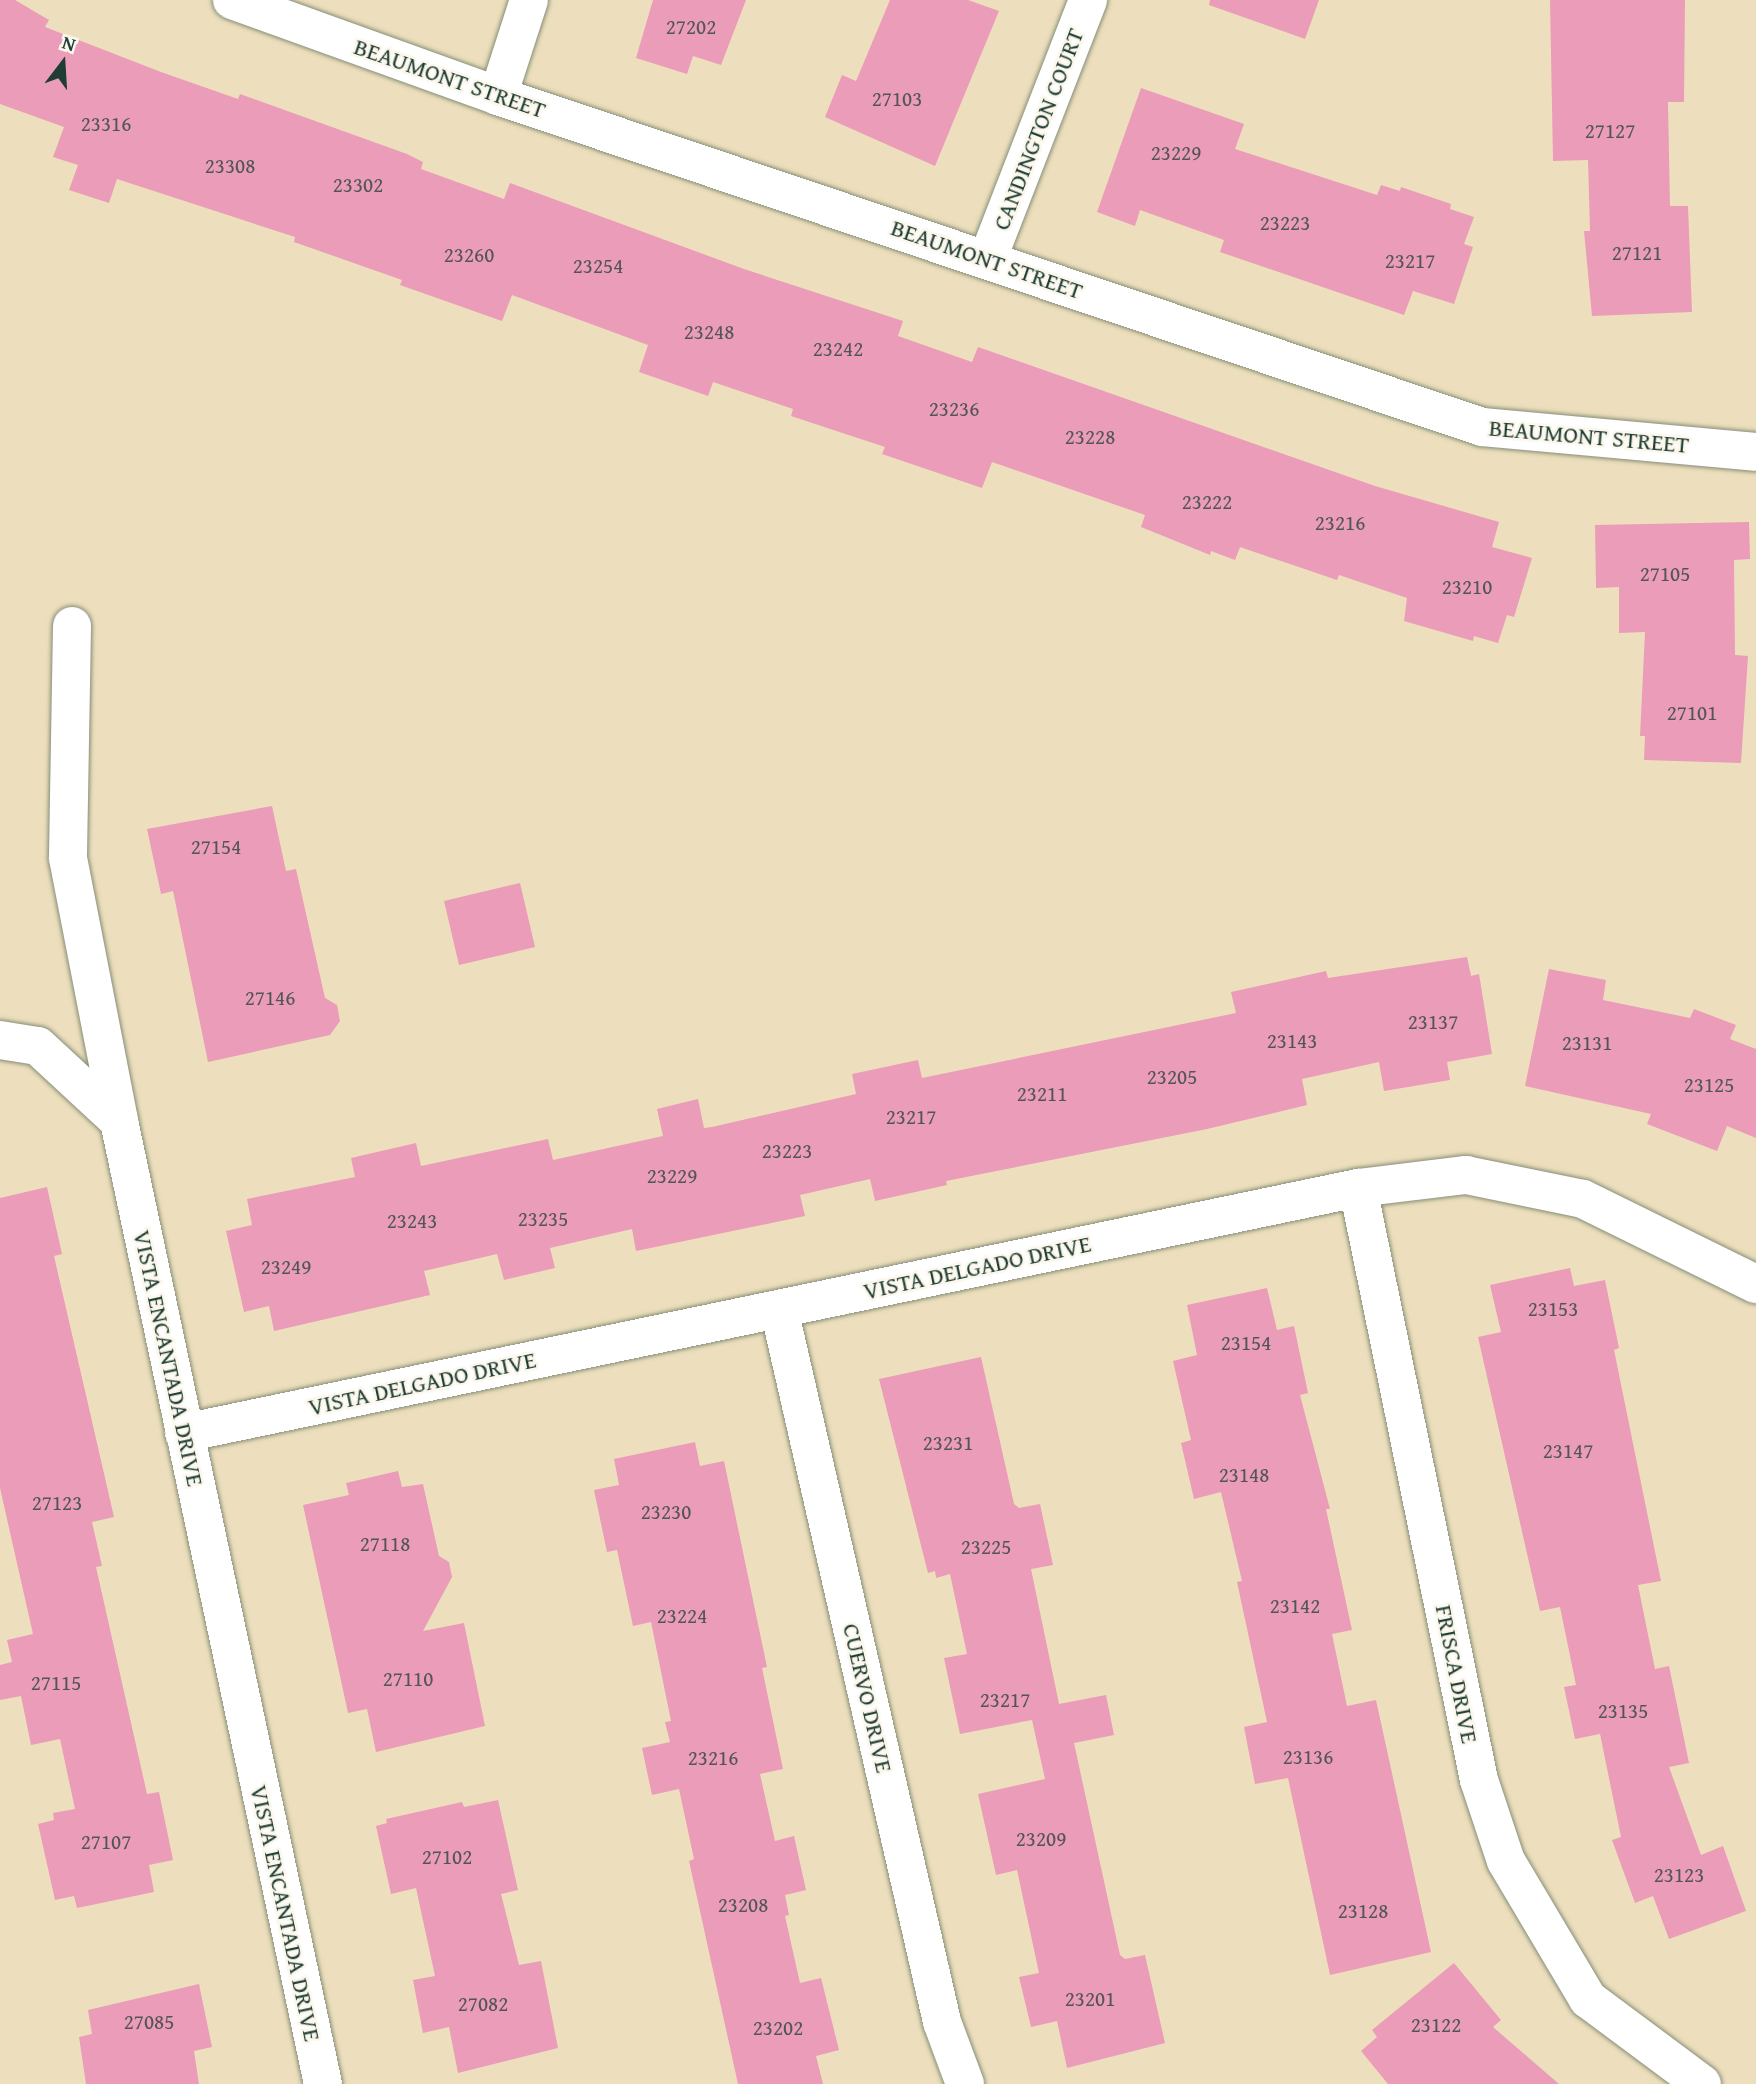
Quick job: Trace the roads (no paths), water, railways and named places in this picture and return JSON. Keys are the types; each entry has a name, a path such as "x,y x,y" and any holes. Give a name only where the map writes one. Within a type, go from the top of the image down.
{"street":[{"name":"BEAUMONT STREET","path":"232,0 498,96 988,258 1482,427 1756,452"},
{"path":"498,96 529,0"},
{"name":"CANDINGTON COURT","path":"988,258 1088,0"},
{"name":"VISTA ENCANTADA DRIVE","path":"72,626 68,858 119,1121 323,2084"},
{"path":"0,1040 38,1046 119,1121"},
{"name":"VISTA DELGADO DRIVE","path":"184,1433 1358,1188 1466,1175 1583,1199 1756,1284"},
{"name":"FRISCA DRIVE","path":"1358,1188 1479,1780 1506,1861 1588,1999 1702,2084"},
{"name":"CUERVO DRIVE","path":"779,1309 942,2022 965,2084"}]}
